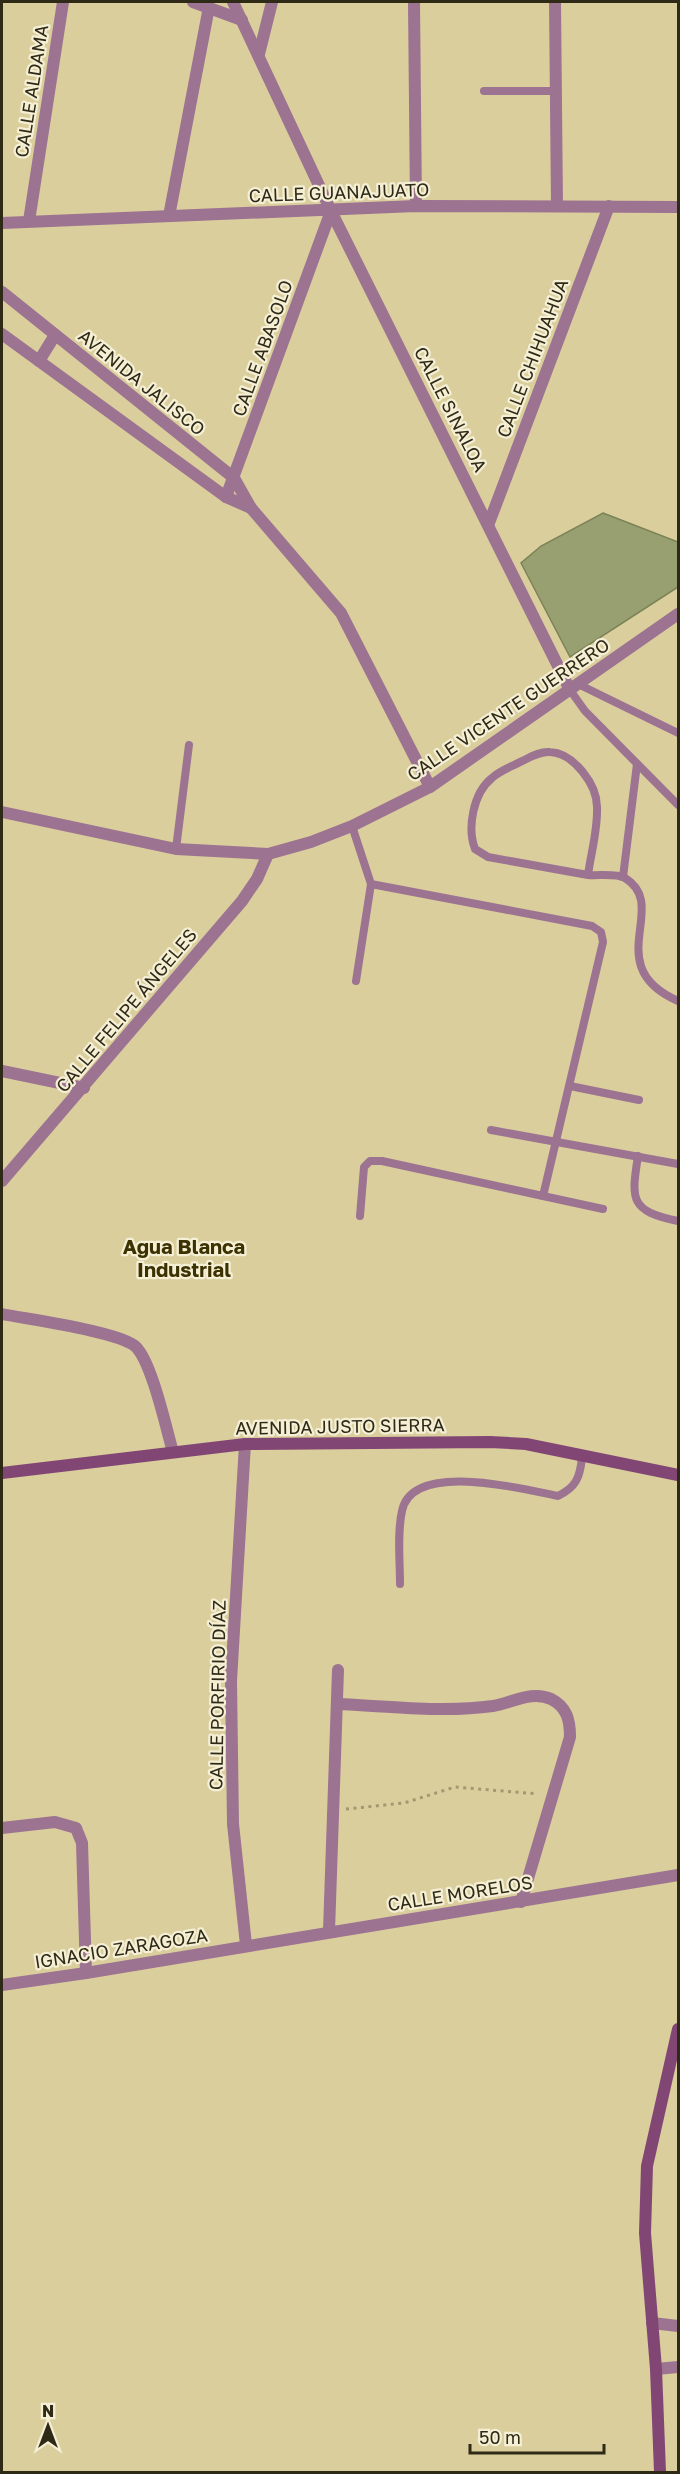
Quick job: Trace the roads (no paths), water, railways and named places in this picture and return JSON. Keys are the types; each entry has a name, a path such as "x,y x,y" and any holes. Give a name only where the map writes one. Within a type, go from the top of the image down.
{"street":[{"name":"CALLE ALDAMA","path":"29,221 63,2"},
{"path":"193,2 242,20"},
{"name":"CALLE SINALOA","path":"233,2 330,211 574,687"},
{"path":"259,54 272,2"},
{"path":"414,2 417,206"},
{"path":"555,2 557,206"},
{"path":"169,216 209,8"},
{"name":"CALLE GUANAJUATO","path":"2,223 417,206 678,207"},
{"name":"CALLE CHIHUAHUA","path":"489,523 609,206"},
{"name":"CALLE ABASOLO","path":"226,497 330,211"},
{"name":"AVENIDA JALISCO","path":"2,292 234,478 251,508 341,613 430,787"},
{"name":"AVENIDA JALISCO","path":"2,334 226,497 251,508"},
{"path":"39,361 55,335"},
{"name":"CALLE VICENTE GUERRERO","path":"2,812 176,849 268,854 311,842 430,787 678,614"},
{"name":"CALLE FELIPE ÁNGELES","path":"2,1181 242,902 257,879 268,854"},
{"path":"2,1071 84,1088"},
{"path":"2,1314 115,1337 135,1346 145,1360 173,1452"},
{"name":"AVENIDA JUSTO SIERRA","path":"2,1473 244,1444 490,1442 526,1444 678,1475"},
{"name":"CALLE PORFIRIO DÍAZ","path":"244,1444 231,1681 233,1824 246,1945"},
{"path":"329,1931 338,1670"},
{"path":"337,1704 455,1708 494,1706 530,1696 551,1699 564,1708 570,1721 570,1737 520,1902"},
{"path":"2,1828 55,1822 76,1828 82,1843 86,1973"},
{"name":"CALLE MORELOS","path":"246,1945 678,1875"},
{"name":"IGNACIO ZARAGOZA","path":"2,1984 86,1973 246,1945"},
{"path":"660,2472 656,2369 645,2233 647,2166 678,2029"},
{"path":"652,2323 678,2326"},
{"path":"656,2369 678,2367"}],"lane":[{"path":"484,91 556,91"},
{"path":"574,687 678,733"},
{"name":"CALLE SINALOA","path":"574,687 585,711 678,805"},
{"path":"176,849 189,745"},
{"path":"588,875 597,806 592,784 582,772 565,757 550,752 534,755 491,778 483,789 471,821 470,837 475,849 488,857 588,875 623,877 638,890 642,908 639,960 643,976 661,993 678,1000"},
{"path":"623,877 637,764"},
{"path":"352,825 371,884 356,981"},
{"path":"371,884 592,926 601,932 603,942 543,1196"},
{"path":"570,1086 639,1100"},
{"path":"491,1130 678,1164"},
{"path":"638,1156 632,1191 637,1203 647,1210 678,1221"},
{"path":"360,1216 364,1167 370,1161 603,1209"},
{"path":"400,1584 402,1509 409,1496 422,1486 447,1480 558,1496 574,1488 581,1473 582,1457"}],"district":[{"name":"Agua Blanca Industrial","path":"184,1258"}]}
